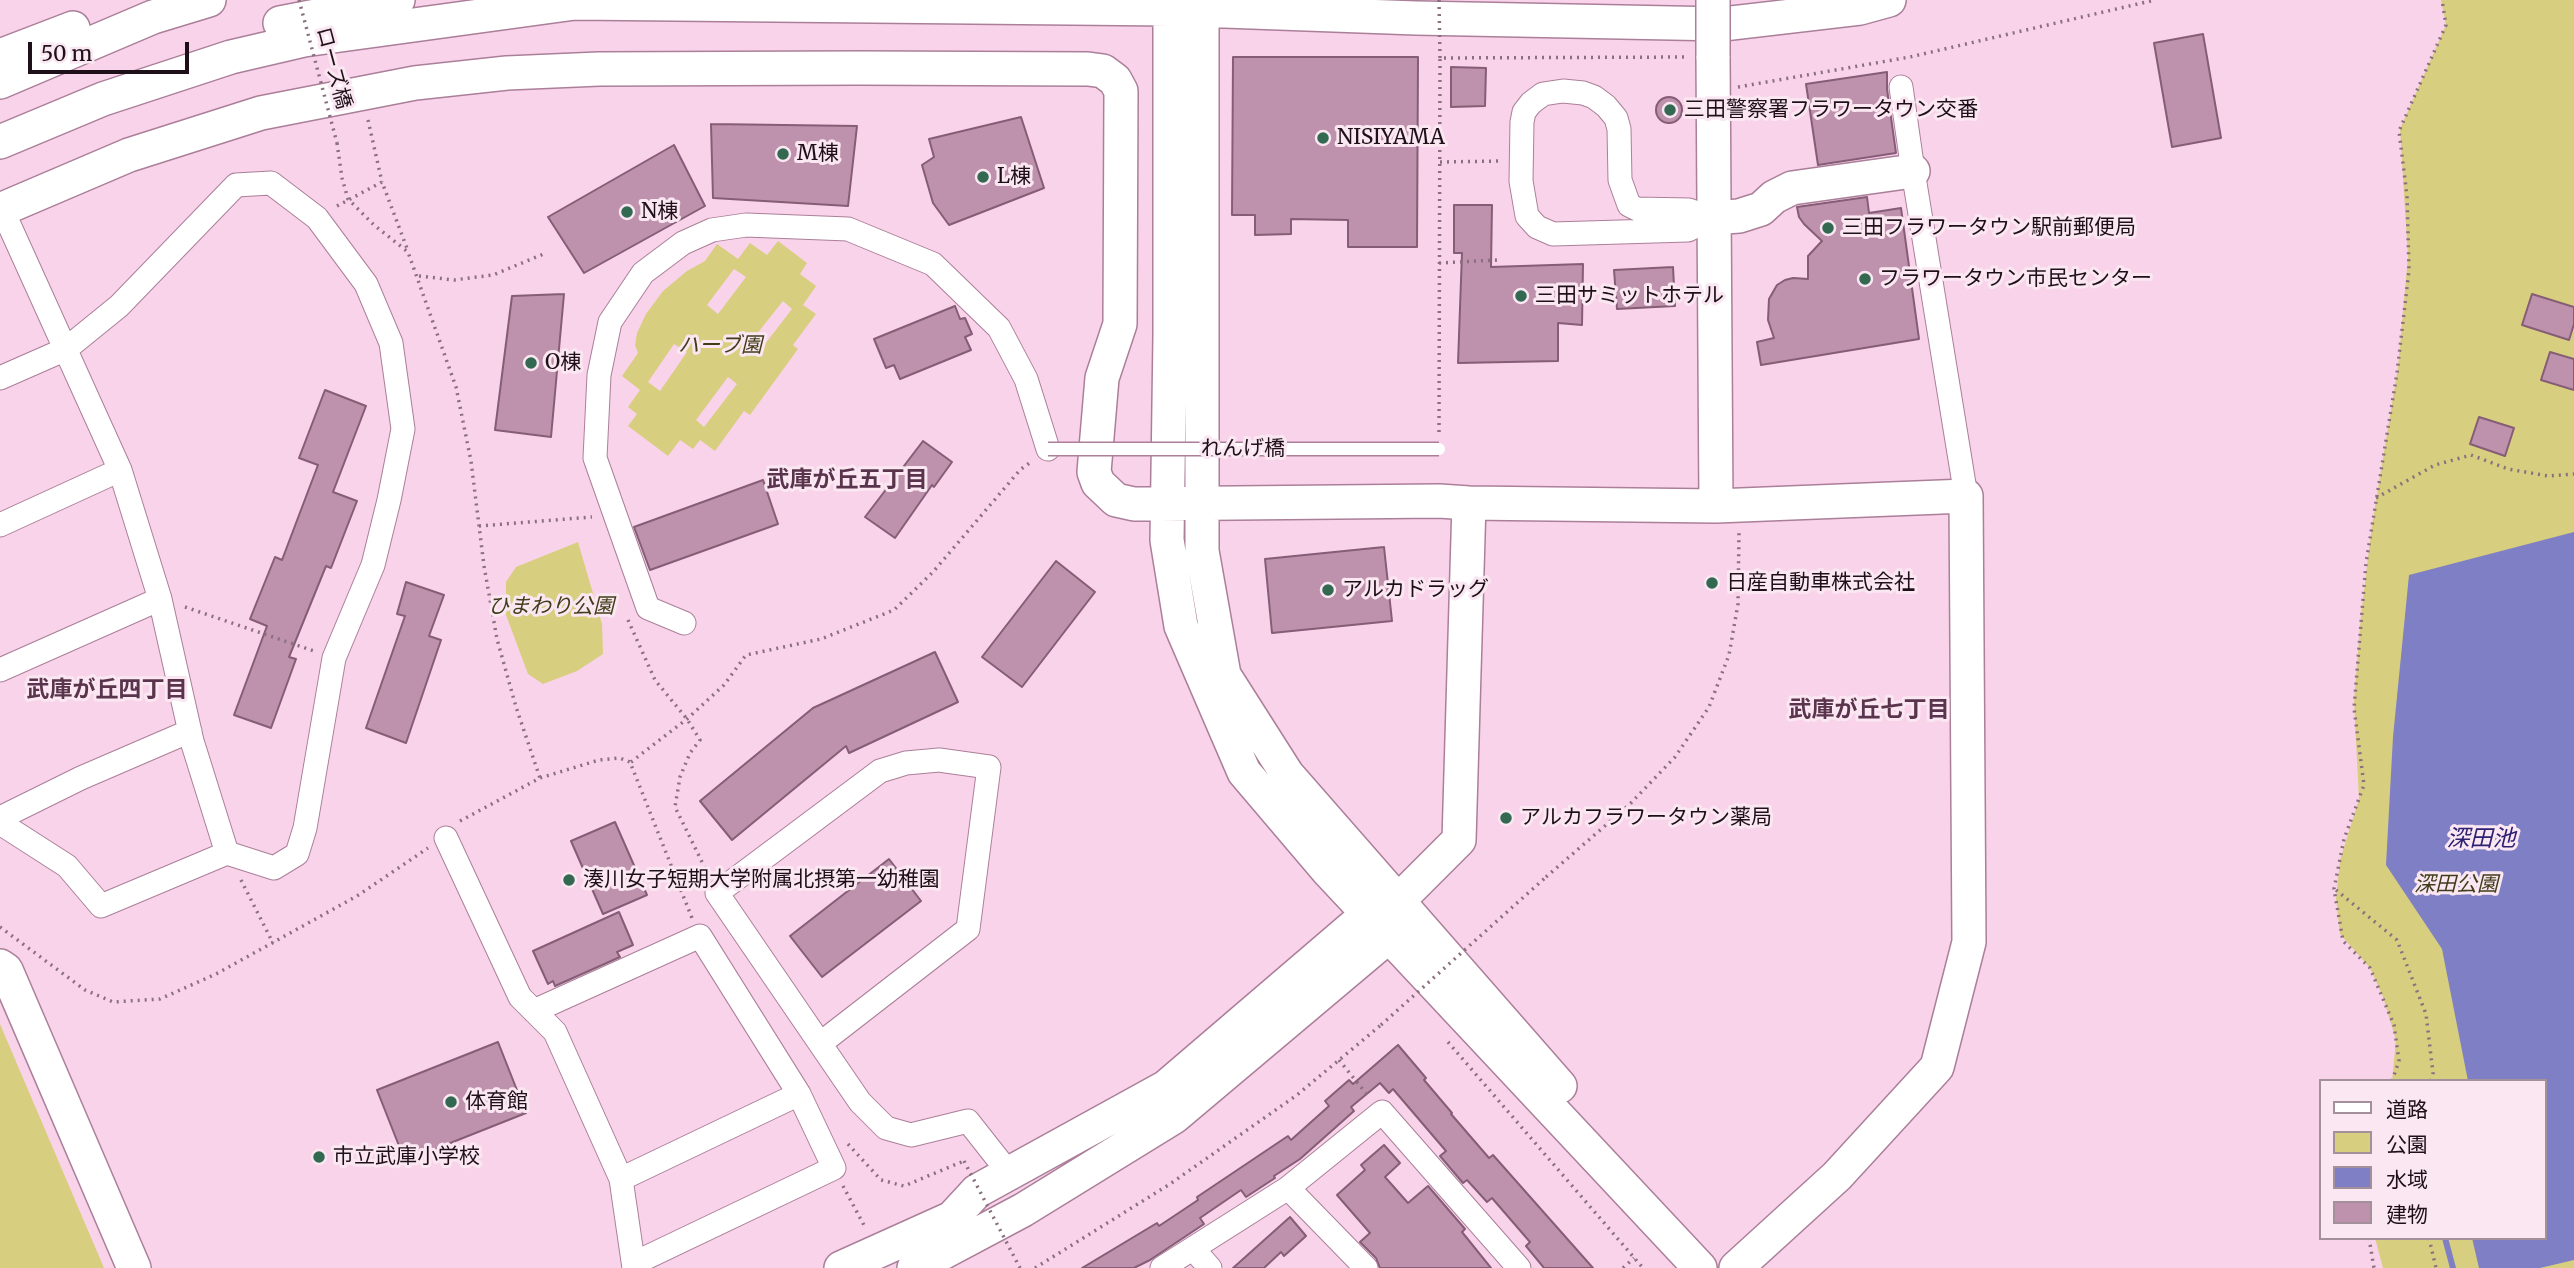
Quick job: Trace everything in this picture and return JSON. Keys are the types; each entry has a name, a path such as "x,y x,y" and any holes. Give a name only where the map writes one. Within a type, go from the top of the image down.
{"street":[{"path":"0,56 148,0"},
{"path":"0,82 153,17 209,0"},
{"path":"0,120 67,89 223,36 389,1 443,0"},
{"path":"1713,0 1712,218 1728,506"},
{"path":"1686,23 1793,0"},
{"path":"0,142 103,99 243,54 304,40 563,1 1186,5 1723,24 1860,8 1889,0"},
{"path":"1186,5 1202,551 1224,675 1287,774 1550,1076 1729,1268"},
{"path":"1186,5 1167,541 1181,626 1244,772 1379,925 1700,1268"},
{"path":"227,853 190,731 160,599 120,470 1,209 129,155 248,117 362,93 415,83 507,73 599,69 886,68 1102,71 1115,80 1121,91 1119,324 1102,378 1094,472 1098,483 1116,500 1134,504 1439,501 1728,506 1966,496"},
{"path":"1736,1268 1837,1176 1937,1067 1969,942 1966,496 1901,87"},
{"path":"1712,218 1689,210 1637,209 1629,205 1620,180 1619,130 1616,118 1594,97 1563,91 1543,94 1524,112 1521,181 1527,216 1537,227 1553,233 1688,230 1712,218 1739,216 1761,209 1774,197 1792,187 1913,171"},
{"path":"0,378 66,349 119,306 236,186 271,183 317,218 366,284 391,343 403,429 373,565 334,658 306,828 297,854 274,868 227,853 101,906 66,866 0,820 81,778 190,731"},
{"path":"684,623 648,608 595,458 599,376 610,322 626,294 643,273 683,243 712,230 746,225 848,229 933,264 999,328 1026,379 1048,449"},
{"path":"0,525 120,470"},
{"path":"914,1268 1023,1210 1174,1117 1379,925 1398,901 1459,840 1469,503"},
{"path":"0,670 160,599"},
{"path":"821,1043 968,929 989,767 939,760 906,763 880,771 717,893 860,1102 886,1128 911,1135 968,1121 1009,1173"},
{"path":"446,838 520,997 534,1011 555,1031 621,1179 634,1265 834,1168 799,1094 700,936 534,1011"},
{"path":"841,1268 952,1217 977,1191 1166,1087 1379,925"},
{"path":"0,966 6,970 134,1268"},
{"path":"621,1179 799,1094"},
{"path":"1162,1268 1288,1188 1382,1112 1520,1268"},
{"path":"1288,1188 1366,1268"},
{"path":"1194,1250 1210,1268"}],"lane":[{"name":"れんげ橋","path":"1048,449 1439,449"}],"path":[{"name":"ローズ橋","path":"299,0 337,144 348,199"},
{"path":"1439,0 1439,449"},
{"path":"1712,92 1910,57 2155,0"},
{"path":"2393,1079 2399,1061 2394,1025 2370,968 2343,941 2334,889 2344,839 2364,785 2354,708 2366,563 2397,373 2409,270 2407,196 2399,131 2446,25 2442,0"},
{"path":"1440,58 1713,56"},
{"path":"362,93 383,182 419,276 456,387 471,461 496,639 540,778"},
{"path":"1440,162 1500,161"},
{"path":"383,182 348,199 374,225 408,252"},
{"path":"419,276 454,280 493,275 546,253"},
{"path":"1439,263 1498,260"},
{"path":"630,762 687,719 724,685 746,655 821,639 894,610 933,572 1020,470 1048,449"},
{"path":"2376,498 2435,465 2471,455 2548,476 2574,474"},
{"path":"1035,1268 1170,1184 1297,1096 1629,805 1675,757 1709,707 1729,655 1738,604 1728,506"},
{"path":"479,526 592,517"},
{"path":"160,599 296,644"},
{"path":"627,615 655,680 687,719 700,740 690,753 680,777 675,807 717,893"},
{"path":"0,927 85,990 113,1002 160,999 216,974 357,896 410,858 446,838 458,822 540,778 599,760 620,758 630,762 700,936"},
{"path":"227,853 273,943"},
{"path":"2334,889 2397,940 2426,1014 2432,1079"},
{"path":"1410,997 1419,1008"},
{"path":"1446,1039 1643,1268"},
{"path":"1339,1060 1382,1112"},
{"path":"845,1140 881,1180 904,1186 964,1161 1020,1268"},
{"path":"834,1168 878,1252"},
{"path":"1000,1242 1010,1236"},
{"path":"2369,1240 2374,1268"},
{"path":"2429,1240 2436,1268"},
{"path":"1623,1268 1634,1258"}],"green space":[{"name":"深田公園","path":"2441,0 2574,0 2574,1268 2383,1268 2376,1240 2546,1240 2546,1079 2392,1079 2396,1040 2383,997 2370,968 2340,934 2336,898 2340,860 2359,799 2354,701 2361,615 2372,525 2398,367 2408,257 2400,129 2446,25"},
{"name":"ハーブ園","path":"778,241 807,263 800,274 816,286 803,305 816,314 793,345 798,349 750,415 744,411 715,451 700,440 693,449 680,440 668,456 628,426 637,414 628,407 640,390 622,376 638,353 635,345 637,333 646,314 663,291 687,271 705,261 717,244 738,259 750,243 767,255","holes":["734,269 746,277 718,314 707,305","783,301 792,309 762,348 752,340","674,344 687,352 660,391 648,382","728,377 737,384 704,427 696,420"]},
{"name":"ひまわり公園","path":"578,542 602,624 603,654 577,671 543,684 528,674 506,615 506,582 516,567"},
{"path":"0,1024 104,1268 0,1268"}],"water":[{"name":"深田池","path":"2574,532 2574,1260 2540,1268 2479,1268 2472,1240 2546,1240 2546,1079 2468,1079 2442,949 2386,865 2393,737 2409,575"}],"building":[{"path":"2203,34 2221,138 2172,147 2154,43"},
{"path":"1233,57 1418,57 1417,247 1348,247 1348,220 1291,219 1291,234 1255,235 1255,215 1232,215"},
{"path":"1451,67 1486,68 1485,106 1451,107"},
{"path":"1887,72 1896,153 1818,165 1806,84"},
{"path":"1669,97 1678,101 1682,110 1678,119 1669,123 1660,119 1656,110 1660,101"},
{"name":"L棟","path":"1021,117 1044,188 949,225 933,203 922,165 934,157 929,139"},
{"name":"M棟","path":"711,124 857,126 848,206 713,198"},
{"name":"N棟","path":"674,145 705,206 584,273 548,217"},
{"name":"フラワータウン市民センター","path":"1867,197 1869,213 1901,208 1919,339 1761,365 1757,342 1774,338 1768,320 1769,299 1777,285 1785,280 1808,279 1808,256 1822,241 1804,224 1797,207"},
{"name":"三田サミットホテル","path":"1454,205 1492,205 1491,267 1583,264 1582,325 1558,323 1558,361 1458,363 1462,253 1454,253"},
{"path":"1673,267 1675,306 1617,309 1614,270"},
{"name":"O棟","path":"564,294 551,437 495,430 512,296"},
{"path":"2532,294 2574,307 2574,324 2569,340 2522,325"},
{"path":"955,306 960,319 965,318 972,334 965,337 971,350 900,379 894,365 886,368 874,339"},
{"path":"2550,352 2574,359 2574,390 2541,380"},
{"path":"325,390 366,406 333,492 357,501 331,568 326,566 289,657 296,659 271,728 234,715 267,626 250,619 275,557 282,560 318,465 299,458"},
{"path":"2479,417 2514,428 2505,456 2470,444"},
{"path":"923,441 952,462 934,487 932,485 895,538 865,517"},
{"path":"763,480 778,524 650,570 634,527"},
{"name":"アルカドラッグ","path":"1384,547 1392,621 1272,633 1265,559"},
{"path":"1056,561 1095,592 1022,687 982,657"},
{"path":"406,582 444,595 429,636 441,640 406,743 366,728 405,616 397,614"},
{"path":"935,652 958,702 849,753 846,746 732,840 700,801 813,708"},
{"path":"615,822 647,895 603,914 571,841"},
{"path":"889,859 921,901 822,977 790,936"},
{"path":"619,912 633,945 617,952 620,957 555,986 553,981 548,984 533,951"},
{"name":"体育館","path":"498,1042 526,1113 405,1161 377,1090"},
{"path":"1398,1045 1489,1158 1493,1155 1593,1268 1544,1268 1526,1246 1530,1242 1492,1198 1487,1202 1467,1180 1463,1183 1440,1156 1446,1151 1393,1089 1389,1093 1380,1083 1351,1107 1354,1111 1300,1159 1246,1197 1241,1190 1200,1218 1204,1224 1150,1260 1134,1268 1082,1268 1157,1223 1159,1226 1288,1136 1291,1140 1329,1106 1325,1101 1349,1080 1353,1084"},
{"path":"1384,1145 1400,1163 1385,1177 1408,1203 1428,1186 1465,1229 1462,1232 1491,1268 1380,1268 1376,1258 1360,1242 1370,1233 1337,1195 1365,1170 1361,1165"},
{"path":"1290,1217 1306,1236 1284,1256 1281,1252 1264,1268 1233,1268"}],"waterway":[{"path":"2446,1240 2453,1268"}],"place":[{"name":"三田警察署フラワータウン交番","path":"1670,110"},
{"name":"NISIYAMA","path":"1323,138"},
{"name":"M棟","path":"783,154"},
{"name":"L棟","path":"983,177"},
{"name":"N棟","path":"627,212"},
{"name":"三田フラワータウン駅前郵便局","path":"1828,228"},
{"name":"フラワータウン市民センター","path":"1865,279"},
{"name":"三田サミットホテル","path":"1521,296"},
{"name":"O棟","path":"531,363"},
{"name":"日産自動車株式会社","path":"1712,583"},
{"name":"アルカドラッグ","path":"1328,590"},
{"name":"アルカフラワータウン薬局","path":"1506,818"},
{"name":"湊川女子短期大学附属北摂第一幼稚園","path":"569,880"},
{"name":"体育館","path":"451,1102"},
{"name":"市立武庫小学校","path":"319,1157"}],"district":[{"name":"武庫が丘五丁目","path":"847,480"},
{"name":"武庫が丘四丁目","path":"107,690"},
{"name":"武庫が丘七丁目","path":"1869,710"}]}
